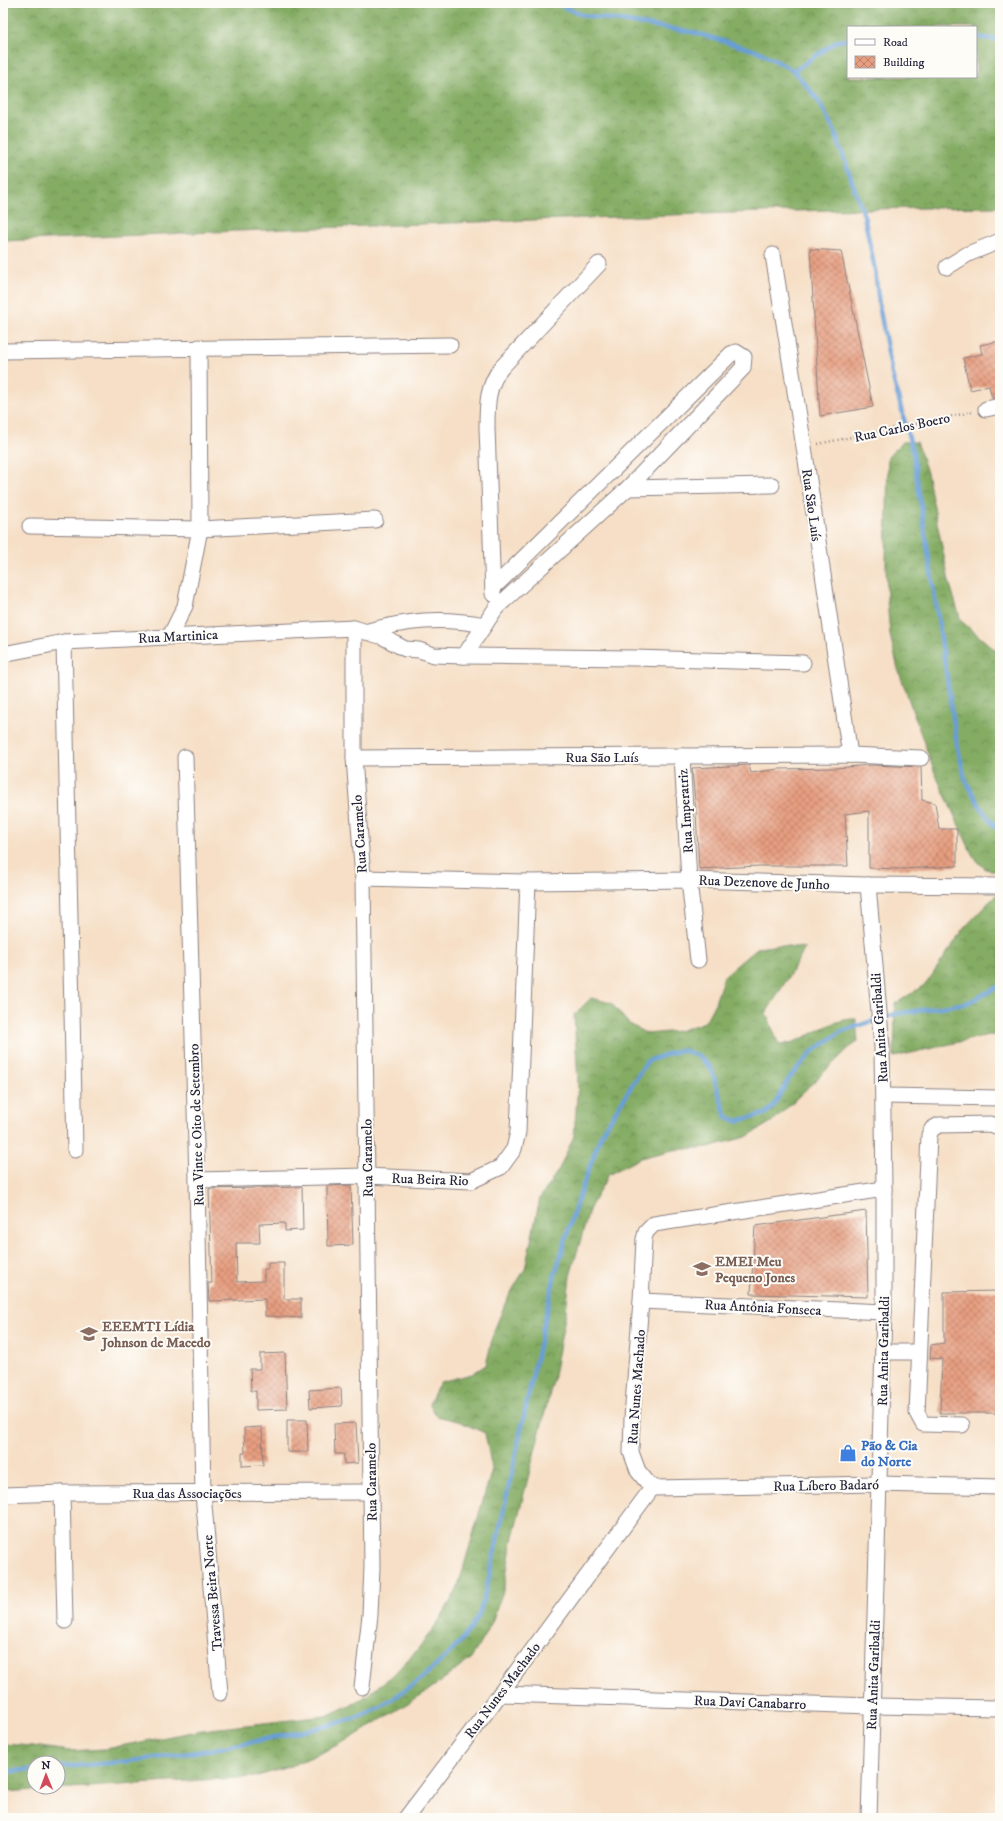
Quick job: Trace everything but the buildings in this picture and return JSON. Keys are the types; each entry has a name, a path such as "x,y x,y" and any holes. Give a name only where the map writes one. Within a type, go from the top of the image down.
{"street":[{"path":"947,267 968,254 1000,240"},
{"name":"Rua São Luís","path":"772,255 804,447 850,755"},
{"path":"496,608 493,588 487,428 487,405 490,390 495,375 599,264"},
{"path":"3,351 450,345"},
{"path":"170,636 185,606 200,528 199,348"},
{"path":"464,656 496,608 628,488 743,368 745,361 740,354 731,354 493,588"},
{"path":"628,488 772,485"},
{"path":"30,526 200,528 375,520"},
{"path":"359,630 417,620 466,622 485,625"},
{"path":"359,630 383,637 405,649 419,650 434,655 635,658 803,663"},
{"name":"Rua Martinica","path":"3,654 64,642 170,636 359,630"},
{"name":"Rua Caramelo","path":"359,630 354,758 363,878 371,1492 371,1603 362,1687"},
{"path":"64,642 74,1150"},
{"name":"Rua São Luís","path":"354,758 850,755 921,758"},
{"name":"Rua Imperatriz","path":"682,756 690,880 698,960"},
{"name":"Rua Vinte e Oito de Setembro","path":"185,757 197,1180 203,1493"},
{"name":"Rua Dezenove de Junho","path":"363,878 528,882 690,880 868,885 1000,886"},
{"name":"Rua Beira Rio","path":"197,1180 367,1176 472,1181 501,1166 514,1149 518,1132 528,882"},
{"name":"Rua Anita Garibaldi","path":"868,885 882,1047 884,1096 884,1312 869,1818"},
{"path":"884,1096 1000,1098"},
{"path":"962,1425 923,1424 919,1420 917,1413 929,1135 932,1129 939,1125 991,1124 1000,1128"},
{"name":"Rua Nunes Machado","path":"406,1818 500,1694 652,1488 638,1471 631,1452 632,1418 642,1301 644,1239 646,1232 654,1224 884,1189"},
{"name":"Rua Antônia Fonseca","path":"642,1301 884,1312"},
{"path":"883,1352 919,1352"},
{"name":"Rua Líbero Badaró","path":"652,1488 879,1484 1000,1487"},
{"name":"Rua das Associações","path":"3,1495 62,1493 371,1492"},
{"path":"62,1493 65,1621"},
{"name":"Travessa Beira Norte","path":"203,1493 220,1693"},
{"name":"Rua Davi Canabarro","path":"500,1694 872,1706 1000,1708"}],"path":[{"name":"Rua Carlos Boero","path":"804,447 993,408"}],"green space":[{"path":"3,3 1000,3 1000,207 692,214 3,241"},
{"path":"902,442 917,442 927,473 949,581 961,621 1000,654 1000,871 985,869 973,856 934,771 898,669 890,635 886,563 888,457"},
{"path":"997,894 1000,894 1000,1035 989,1035 894,1057 895,1004 926,984 965,927"},
{"path":"780,945 805,948 766,1013 779,1045 799,1040 836,1022 856,1019 858,1042 849,1048 773,1121 746,1137 708,1147 673,1150 640,1158 608,1175 590,1208 570,1276 566,1311 553,1381 512,1540 504,1588 492,1622 471,1659 426,1692 353,1737 288,1767 254,1777 66,1788 66,1755 26,1755 26,1791 3,1792 3,1744 69,1751 105,1749 202,1730 326,1716 359,1701 392,1676 417,1650 439,1621 457,1590 492,1469 485,1433 458,1421 436,1416 429,1404 440,1382 472,1374 486,1365 494,1331 507,1299 525,1269 540,1198 559,1169 574,1136 578,1084 574,1015 591,998 611,1003 628,1023 647,1034 679,1031 705,1022 715,1003 724,976 757,948"}],"waterway":[{"path":"555,3 582,15 692,32 760,52 794,71 818,100 835,132 864,216 875,270 879,305 892,374 913,453 957,744 965,779 982,810 1000,832"},
{"path":"977,37 1000,40"},
{"path":"794,71 837,41 847,40"},
{"path":"66,1766 142,1760 197,1752 313,1729 357,1717 382,1705 429,1672 469,1631 479,1614 489,1578 555,1274 577,1202 601,1135 647,1061 681,1050 697,1055 711,1068 726,1116 736,1121 765,1114 772,1108 790,1077 813,1051 842,1031 895,1014 967,1003 1000,986"},
{"path":"3,1772 26,1770"}],"place":[{"name":"EMEI Meu Pequeno Jones","path":"702,1269"},
{"name":"EEEMTI Lídia Johnson de Macedo","path":"89,1334"},
{"name":"Pão & Cia do Norte","path":"848,1453"}]}
